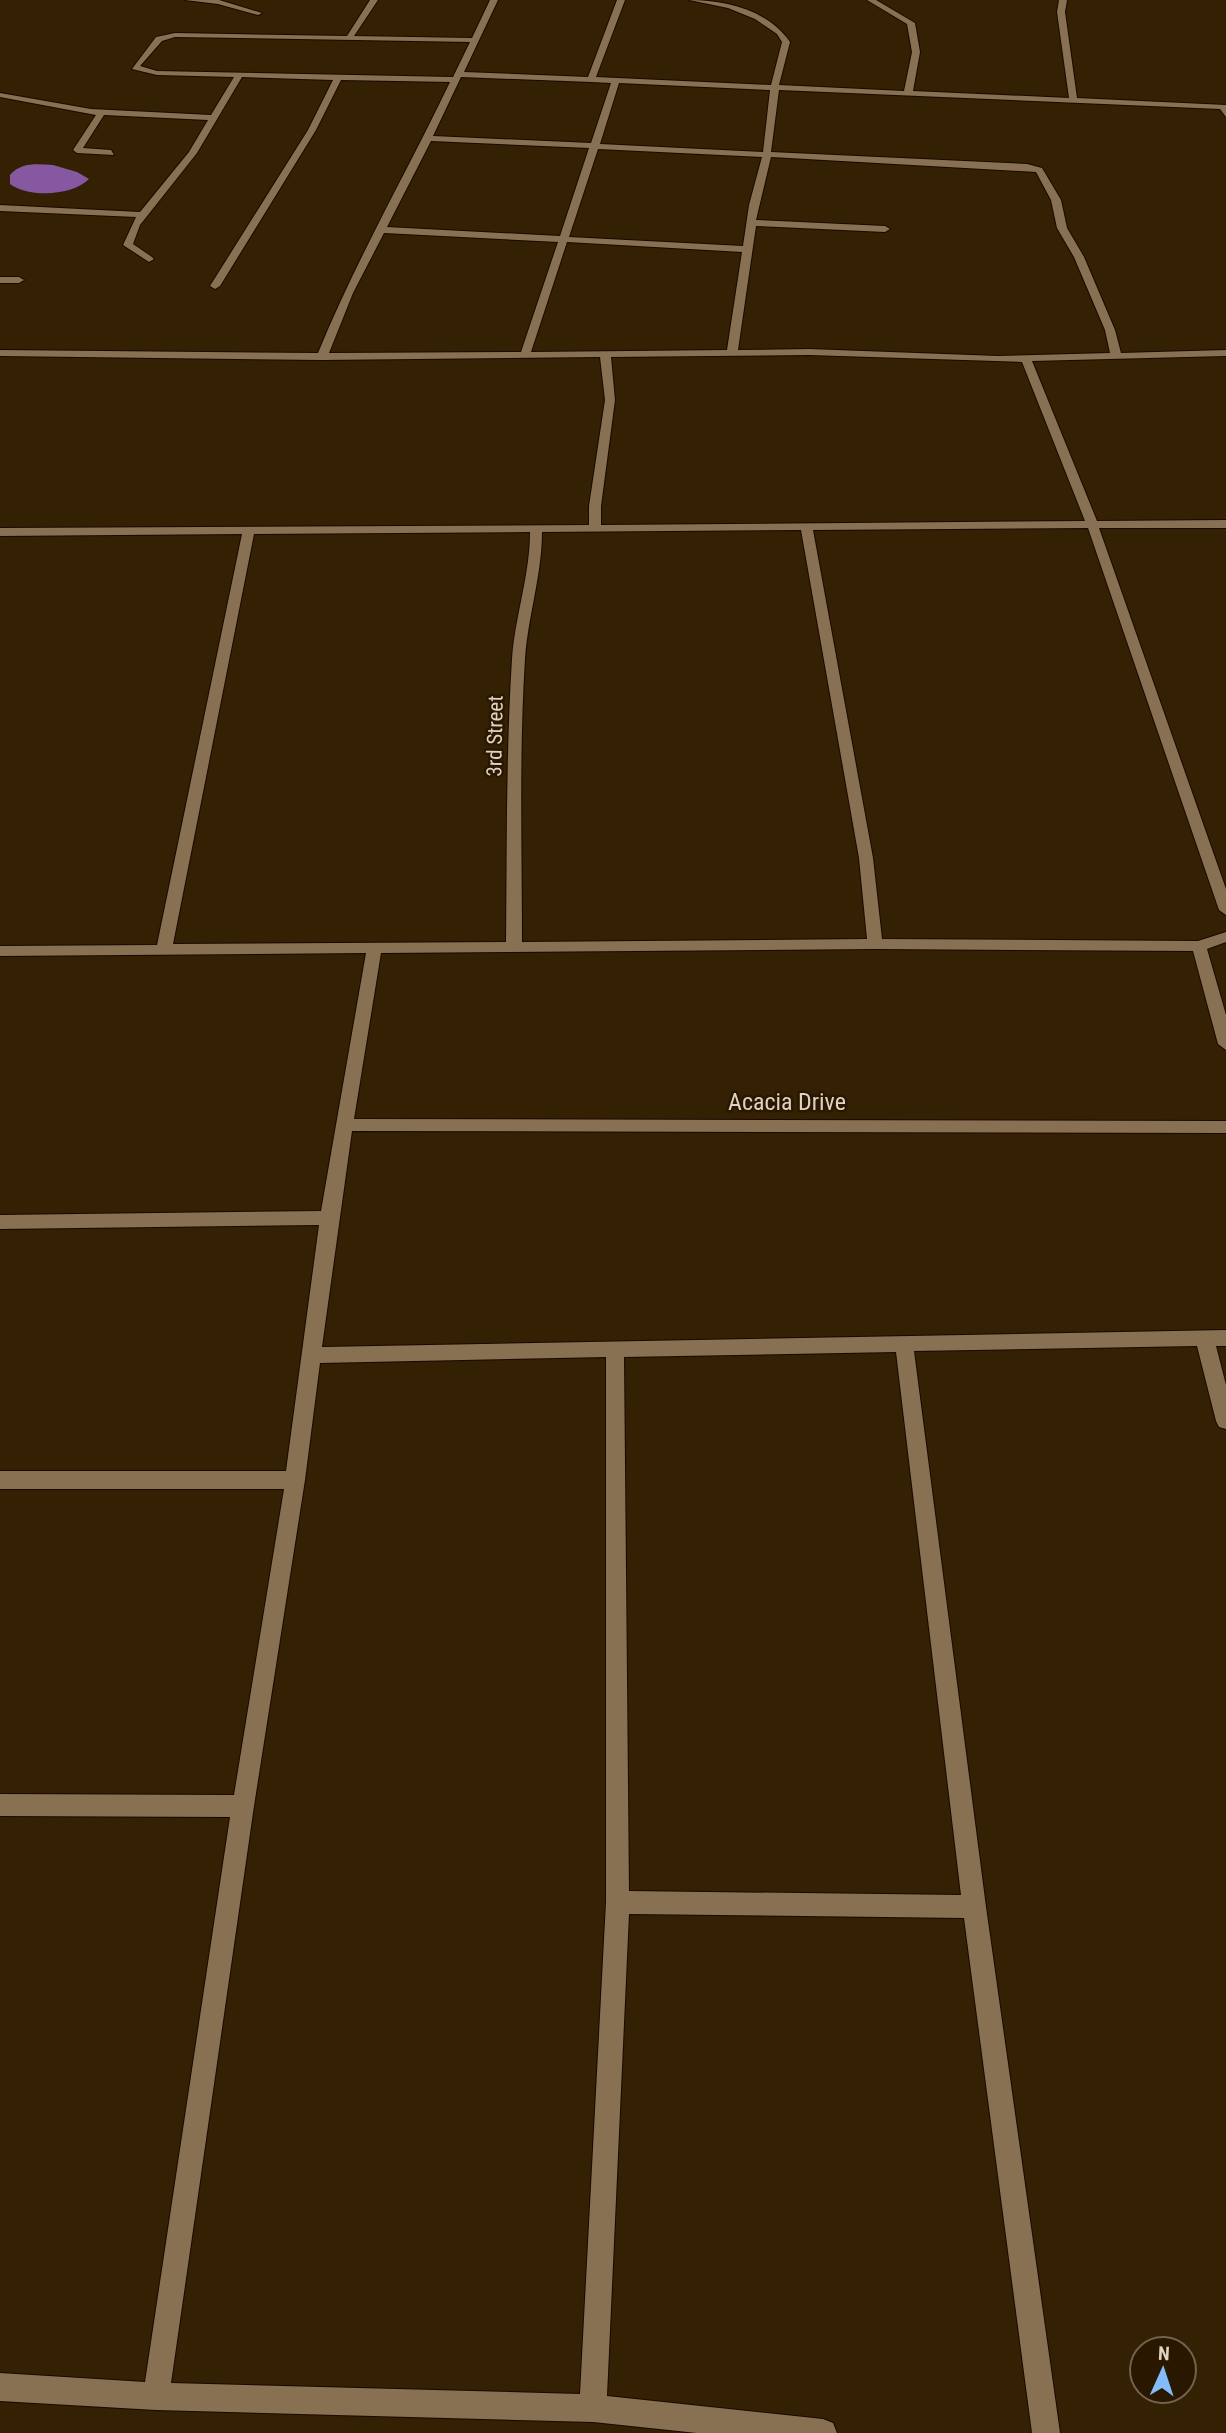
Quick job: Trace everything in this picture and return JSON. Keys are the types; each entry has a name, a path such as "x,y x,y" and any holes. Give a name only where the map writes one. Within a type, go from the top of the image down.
{"street":[{"path":"189,0 218,2 256,15 265,2"},
{"path":"349,38 374,0"},
{"path":"322,357 348,293 382,230 494,0"},
{"path":"592,80 621,0"},
{"path":"693,0 729,6 783,35 785,51 775,89 732,353"},
{"path":"862,0 901,15 913,28 916,52 908,94"},
{"path":"1063,0 1061,12 1073,100"},
{"path":"474,40 349,38 245,32 164,37 154,43 135,67 158,73 592,80 1073,100 1225,110"},
{"path":"149,259 128,245 135,225 193,153 239,75"},
{"path":"215,286 312,130 338,77"},
{"path":"525,355 616,81"},
{"path":"0,95 101,113 212,118"},
{"path":"101,113 77,150 111,153"},
{"path":"427,138 1027,166 1040,170 1056,200 1062,228 1079,257 1110,330 1116,355"},
{"path":"0,208 144,215"},
{"path":"752,223 885,229"},
{"path":"382,230 748,249"},
{"path":"0,280 19,280"},
{"path":"0,353 322,357 885,353 998,359 1226,353"},
{"path":"595,529 595,506 610,400 605,354"},
{"path":"1025,357 1092,524 1226,910"},
{"path":"0,532 1226,524"},
{"path":"806,526 866,858 875,944"},
{"path":"164,949 249,529"},
{"name":"3rd Street","path":"514,947 513,746 521,630 537,555 536,529"},
{"path":"0,951 875,944 1199,946 1226,937"},
{"path":"1199,946 1226,1044"},
{"path":"156,2396 243,1805 295,1479 329,1218 347,1125 374,950"},
{"name":"Acacia Drive","path":"347,1125 1226,1127"},
{"path":"0,1222 329,1218"},
{"path":"313,1355 615,1352 1226,1338"},
{"path":"1205,1340 1226,1421"},
{"path":"904,1345 974,1906 1046,2433"},
{"path":"593,2407 618,1902 615,1352"},
{"path":"0,1480 295,1479"},
{"path":"0,1805 243,1805"},
{"path":"618,1902 974,1906"},
{"path":"0,2387 156,2396 593,2407 823,2433"}],"shaded area":[{"path":"53,165 77,172 89,179 72,189 50,193 28,192 10,184 10,175 19,168"}]}
